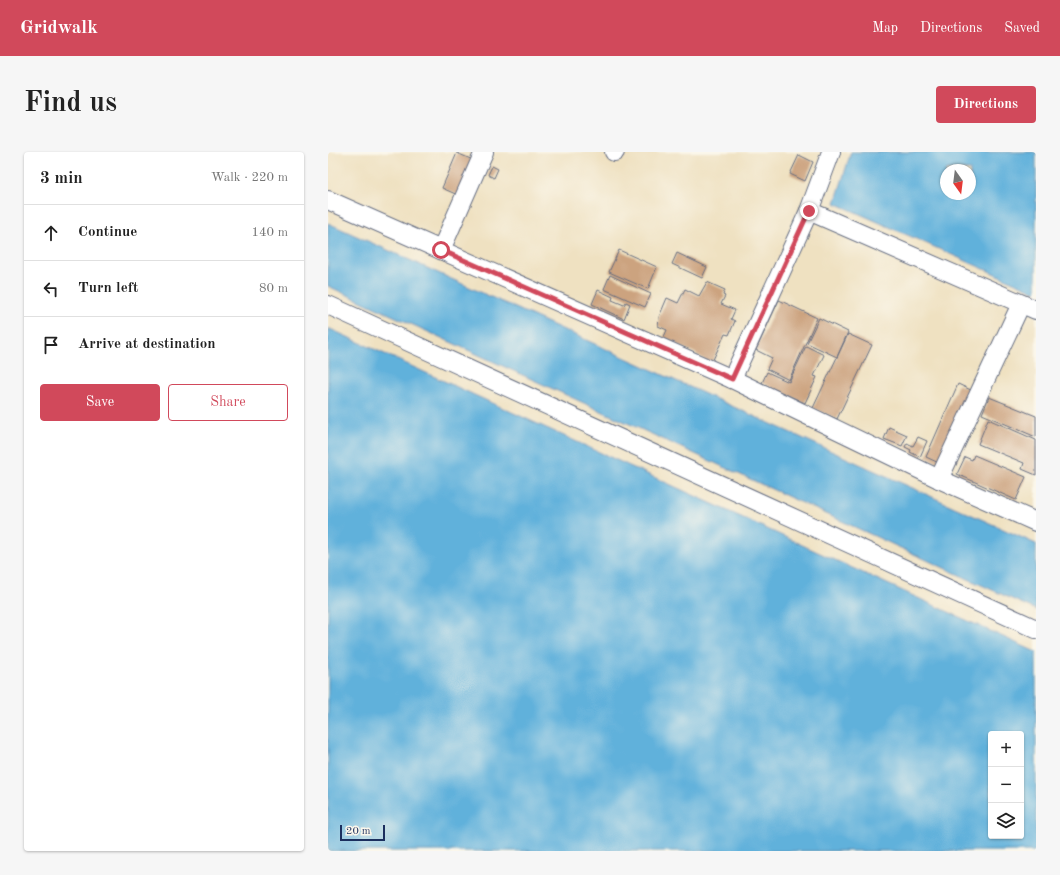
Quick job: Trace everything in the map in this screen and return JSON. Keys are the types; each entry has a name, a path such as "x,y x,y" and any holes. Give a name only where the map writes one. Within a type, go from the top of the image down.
{"street":[{"path":"441,250 484,152"},
{"path":"732,379 809,211 831,152"},
{"path":"328,200 732,379 939,478 1036,522"},
{"path":"809,211 1029,307 939,478"},
{"path":"328,305 1036,629"}],"water":[{"path":"851,152 1036,152 1036,292 835,203"},
{"path":"328,223 1036,544 1036,610 328,286"},
{"path":"328,328 1036,652 1036,851 328,851"}],"building":[{"path":"457,153 475,161 460,196 442,188"},
{"path":"799,155 813,162 805,181 790,174"},
{"path":"492,166 498,169 494,178 488,175"},
{"path":"619,250 657,267 648,289 609,272"},
{"path":"677,253 707,267 702,278 672,264"},
{"path":"610,275 651,294 645,307 604,289"},
{"path":"707,282 725,290 723,295 725,296 721,304 735,310 731,319 735,321 729,335 725,334 711,364 695,353 663,339 667,330 658,326 659,317 667,298 678,303 685,289 699,296"},
{"path":"598,290 613,297 612,300 624,305 626,302 630,304 624,319 592,304"},
{"path":"779,300 817,318 789,380 767,369 772,358 756,350"},
{"path":"819,318 848,332 837,357 807,343"},
{"path":"848,334 872,345 837,419 813,408"},
{"path":"806,346 824,355 814,376 817,377 805,403 762,383 767,372 789,382"},
{"path":"958,384 973,391 941,464 926,457"},
{"path":"989,397 1036,416 1036,437 982,414"},
{"path":"988,419 1036,440 1036,475 1022,469 1024,463 978,444"},
{"path":"889,427 907,435 902,446 884,439"},
{"path":"918,437 927,441 920,457 910,452 911,450 905,447 907,443 913,446"},
{"path":"974,455 1026,477 1016,500 957,474 965,457 972,460"}],"route":[{"path":"441,250 732,379 809,211"}]}
